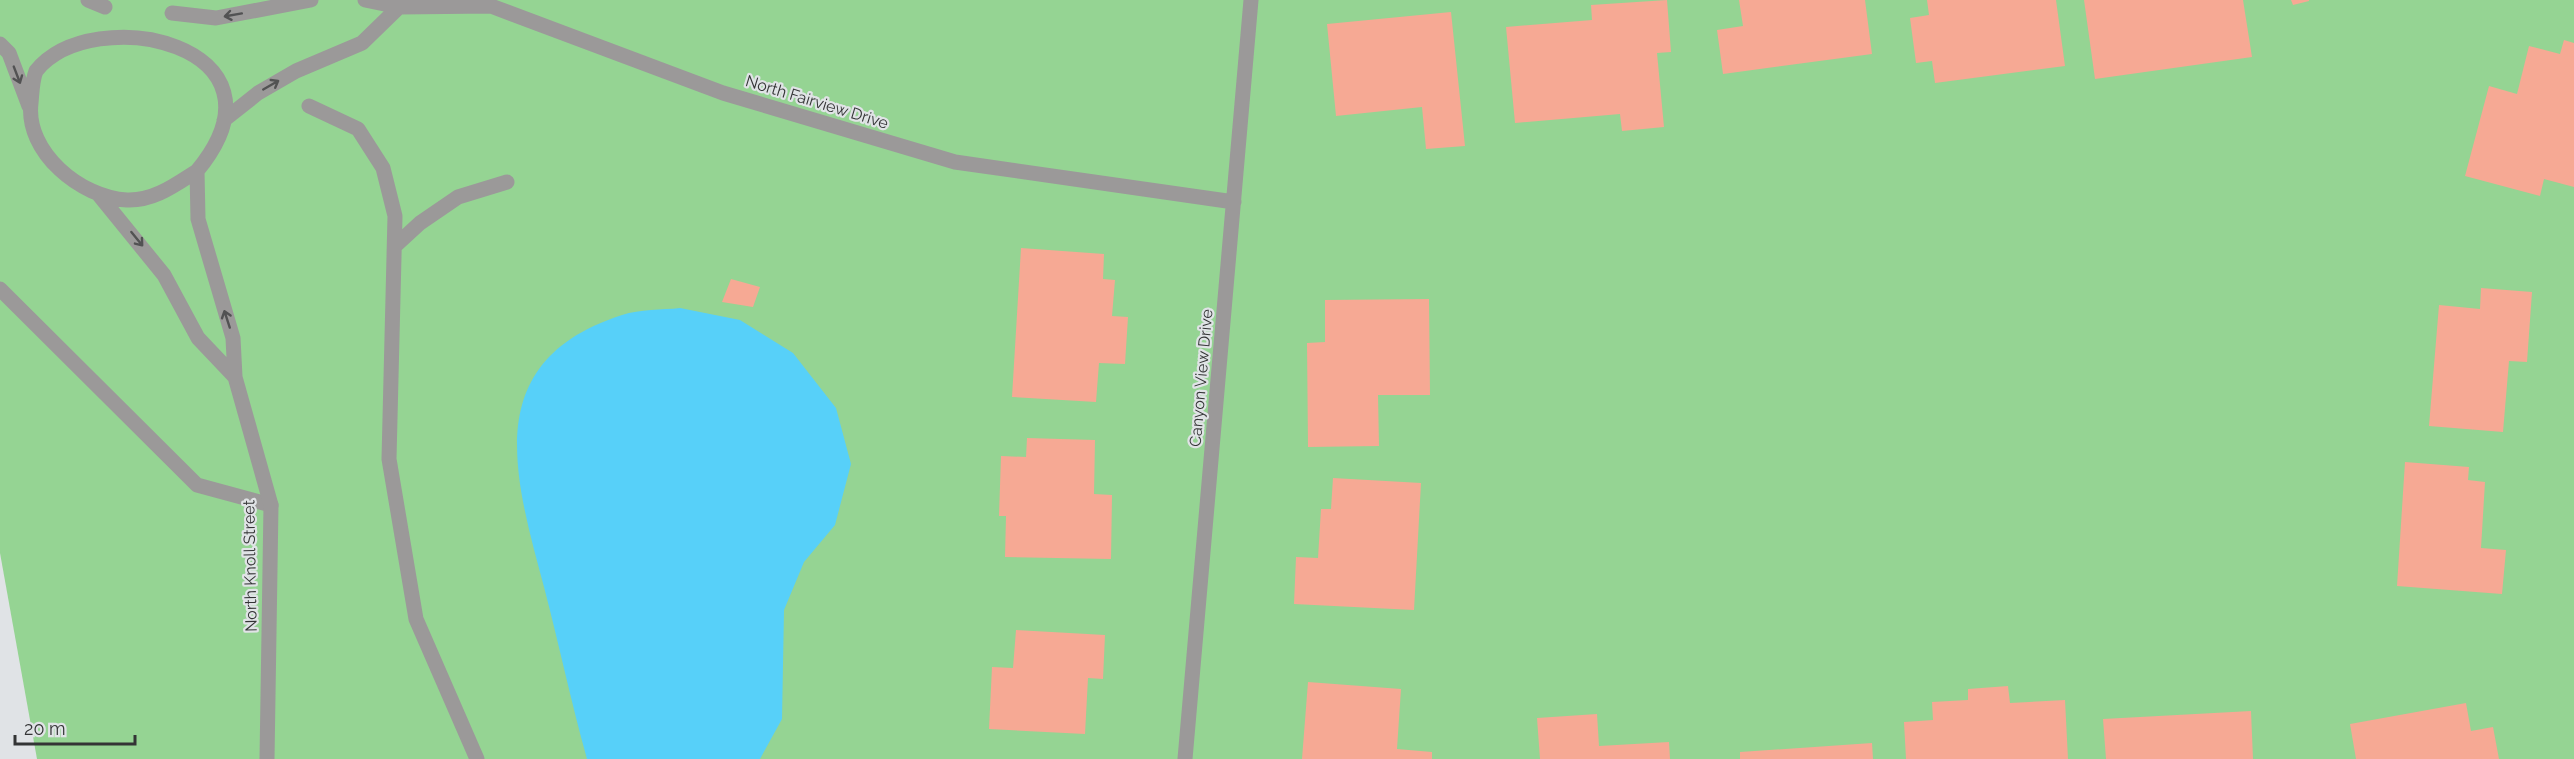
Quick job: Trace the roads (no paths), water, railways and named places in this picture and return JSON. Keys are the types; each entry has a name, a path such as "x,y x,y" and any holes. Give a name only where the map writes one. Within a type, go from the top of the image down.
{"street":[{"path":"194,30 162,11 216,18 311,0"},
{"name":"North Fairview Drive","path":"365,0 399,7 491,6 723,93 955,162 1234,202"},
{"name":"Canyon View Drive","path":"1185,759 1251,0"},
{"path":"86,8 126,5"},
{"path":"224,120 258,93 296,71 362,43 399,7"},
{"name":"North Knoll Street","path":"31,110 35,73 52,41 60,34"},
{"name":"North Knoll Street","path":"0,44 9,53 31,110 40,144 62,174 99,195 128,200 163,194 197,171 213,151 224,120 225,86 207,46"},
{"path":"309,106 358,129 383,168 395,216 391,471 416,619 477,759"},
{"name":"North Knoll Street","path":"197,171 198,219 233,338 235,377 271,505 267,759"},
{"path":"395,246 420,223 458,197 507,182"},
{"name":"North Knoll Street","path":"99,195 164,275 198,338 235,377"},
{"path":"0,289 196,485 271,505"}],"water":[{"path":"680,308 740,320 793,353 836,408 851,464 835,525 804,562 784,610 782,719 760,759 587,759 523,504 518,464 518,426 527,392 545,361 576,335 629,313"}]}
